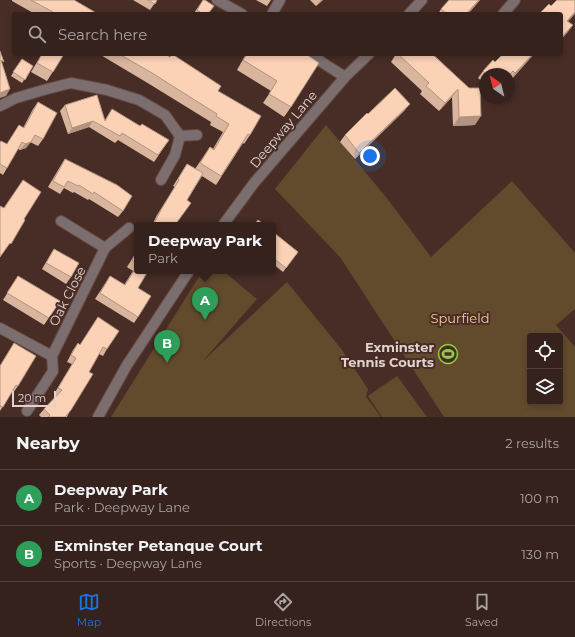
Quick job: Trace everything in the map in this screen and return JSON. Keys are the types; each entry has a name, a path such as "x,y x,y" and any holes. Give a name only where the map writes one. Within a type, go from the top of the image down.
{"street":[{"path":"217,0 238,12"},
{"path":"273,12 280,0"},
{"path":"412,12 422,0"},
{"path":"505,12 515,0"},
{"path":"311,56 345,77"},
{"name":"Deepway Lane","path":"225,222 254,184 345,77 367,56"},
{"path":"0,106 16,98 71,83 107,90 139,100 165,115 180,136"},
{"path":"180,136 197,134"},
{"path":"161,180 175,155 180,136"},
{"path":"61,221 106,248"},
{"name":"Oak Close","path":"27,411 53,371 52,356 106,248 129,228"},
{"path":"98,417 127,365 187,274"},
{"path":"0,328 52,356"}],"green space":[{"name":"Spurfield","path":"326,125 386,197 431,257 512,181 575,253 575,309 556,325 563,333 527,333 527,405 563,405 563,333 575,347 575,417 444,417 340,257 275,189"},
{"path":"201,274 227,274 257,299 202,362 287,282 342,350 368,389 366,397 381,417 111,417"},
{"path":"397,376 427,417 382,417 368,396"}],"building":[{"path":"31,0 74,0 95,12 53,12"},
{"path":"148,0 157,0 155,4"},
{"path":"203,0 214,6 210,12 200,12 197,10"},
{"path":"449,0 479,0 468,12 445,12 441,9"},
{"path":"557,0 575,0 575,12 567,21 573,25 563,36 563,12 541,12 549,4 551,6"},
{"path":"0,51 4,62 1,60 10,89 0,93"},
{"path":"41,56 63,56 53,72 37,63"},
{"path":"122,56 175,56 221,86 218,91 261,116 250,135 248,134 221,176 200,163 210,147 214,150 229,124 216,116 217,114"},
{"path":"246,56 309,56 319,63 291,107 269,94 277,81 243,60"},
{"path":"400,56 434,56 469,88 479,88 481,116 459,117 458,89 445,103 426,86 429,83"},
{"path":"501,56 531,56 515,73 515,68 486,68 493,60 495,62"},
{"path":"22,59 33,66 25,80 13,72"},
{"path":"395,88 410,104 359,153 345,135"},
{"path":"97,95 105,121 112,109 140,126 142,124 169,140 158,155 122,133 120,136 93,121 72,128 65,105"},
{"path":"38,102 57,113 43,139 35,135 31,142 25,144 22,142 7,168 0,164 0,142 1,141 7,144 19,125 24,128"},
{"path":"65,159 117,185 132,196 123,211 94,192 93,194 79,185 78,186 68,181 64,187 53,181"},
{"path":"187,164 203,173 187,200 191,203 177,222 155,222 179,180 178,179"},
{"path":"23,180 41,192 24,219 25,220 11,244 10,243 0,257 0,206 4,208"},
{"path":"276,234 298,252 286,268 276,260"},
{"path":"54,249 79,263 71,277 46,263"},
{"path":"134,271 134,274 146,274 138,288 151,296 138,317 100,293 110,276 125,285"},
{"path":"18,276 60,301 49,318 7,293"},
{"path":"98,317 119,331 107,349 103,347 89,372 93,374 71,410 65,417 48,417 50,415 44,409 62,390 58,388 76,358 71,355 78,343 80,345"},
{"path":"14,343 36,356 3,407 0,406 0,366"}],"place":[{"name":"Deepway Park","path":"205,320"},
{"name":"Exminster Tennis Courts","path":"448,354"},
{"name":"Exminster Petanque Court","path":"167,363"}]}
